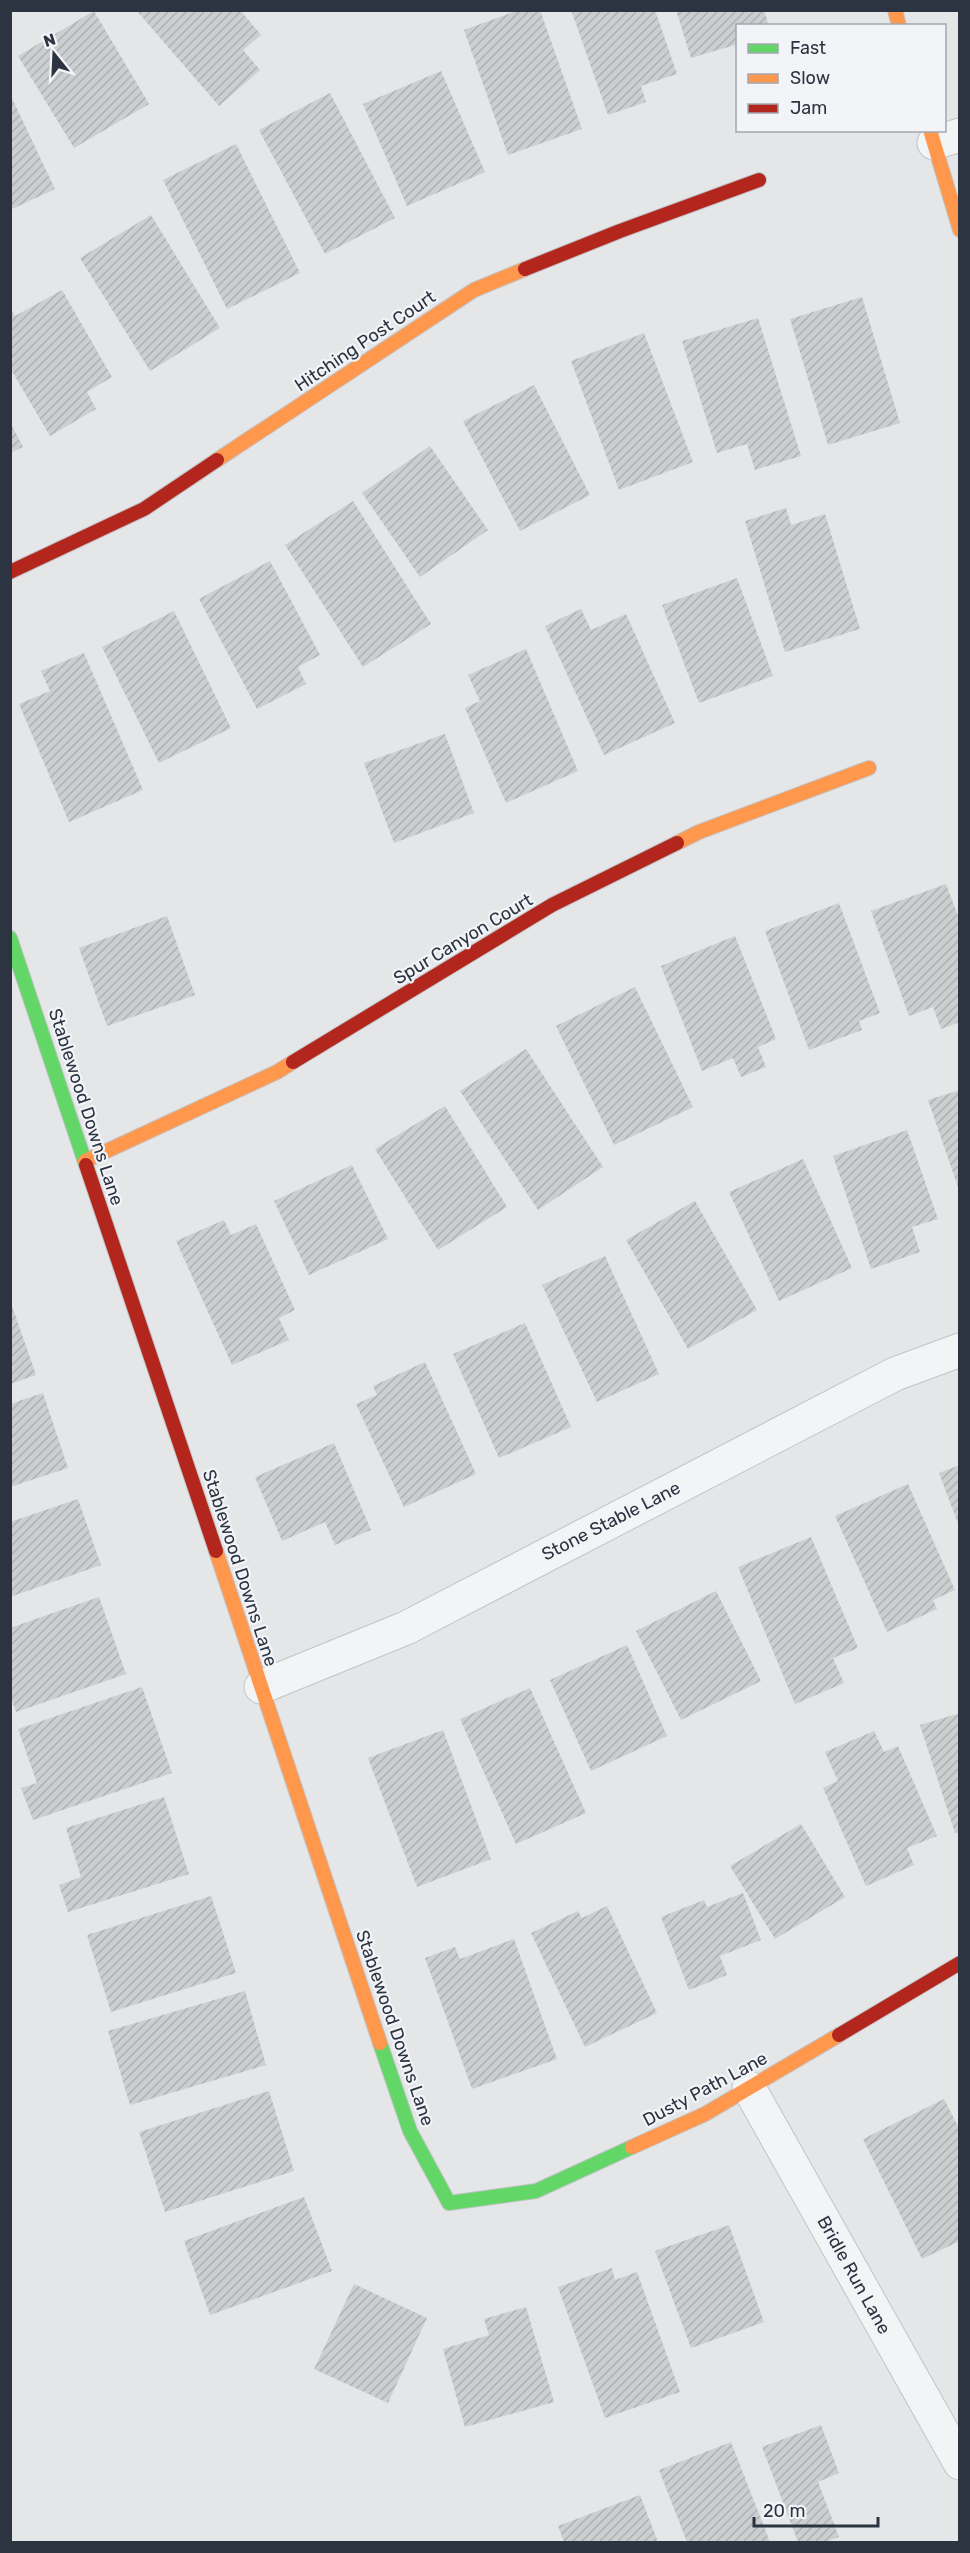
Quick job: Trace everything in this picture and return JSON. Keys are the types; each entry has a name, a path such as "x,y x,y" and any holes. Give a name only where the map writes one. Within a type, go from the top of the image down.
{"street":[{"path":"941,136 960,230"},
{"name":"Hitching Post Court","path":"10,572 144,509 474,290 620,231 759,180"},
{"name":"Spur Canyon Court","path":"85,1161 277,1072 552,905 699,832 868,768"},
{"name":"Stablewood Downs Lane","path":"10,938 410,2131 449,2203"},
{"name":"Stone Stable Lane","path":"261,1687 406,1628 895,1374 960,1350"},
{"name":"Dusty Path Lane","path":"449,2203 536,2191 705,2114 960,1963"},
{"name":"Bridle Run Lane","path":"749,2088 960,2463"}],"building":[{"path":"136,10 240,10 261,35 243,50 260,70 219,106"},
{"path":"519,10 540,10 582,129 508,155 464,30"},
{"path":"571,10 655,10 677,74 641,86 646,102 608,115"},
{"path":"676,10 764,10 768,24 736,24 736,45 691,58"},
{"path":"94,11 149,104 74,148 18,56"},
{"path":"441,71 485,172 407,206 363,104"},
{"path":"330,93 395,218 325,254 259,130"},
{"path":"10,94 55,189 10,210"},
{"path":"236,144 300,273 227,309 163,180"},
{"path":"151,215 220,328 150,371 80,258"},
{"path":"62,290 112,377 87,392 96,409 50,436 10,368 10,308 15,316"},
{"path":"862,297 900,423 828,445 790,319"},
{"path":"758,318 801,456 755,470 747,444 717,453 682,341"},
{"path":"644,333 693,462 619,490 571,361"},
{"path":"534,385 590,495 520,531 463,421"},
{"path":"10,422 23,447 10,453"},
{"path":"430,446 488,530 420,577 362,493"},
{"path":"353,501 431,624 363,667 285,545"},
{"path":"786,508 791,525 825,514 860,629 785,652 745,521"},
{"path":"270,561 320,655 298,667 306,684 257,709 199,599"},
{"path":"737,578 773,676 699,703 662,605"},
{"path":"581,609 591,630 626,614 675,723 604,755 545,626"},
{"path":"174,611 231,728 159,763 102,647"},
{"path":"526,649 578,771 506,803 465,708 480,701 468,675"},
{"path":"84,653 143,790 69,822 19,704 50,691 41,671"},
{"path":"445,734 474,813 394,843 364,763"},
{"path":"946,884 960,921 960,1022 941,1029 933,1007 909,1016 871,911"},
{"path":"839,903 880,1013 859,1021 862,1030 809,1050 765,931"},
{"path":"167,916 195,995 107,1026 79,948"},
{"path":"735,936 776,1039 758,1047 766,1067 741,1077 733,1058 702,1071 661,966"},
{"path":"635,987 693,1107 614,1145 556,1026"},
{"path":"526,1049 603,1167 538,1210 460,1091"},
{"path":"960,1090 960,1190 959,1190 928,1100"},
{"path":"445,1106 507,1207 438,1250 375,1149"},
{"path":"907,1130 938,1219 912,1227 920,1252 871,1269 833,1156"},
{"path":"803,1159 852,1268 779,1301 729,1192"},
{"path":"352,1165 388,1239 309,1275 274,1201"},
{"path":"695,1201 757,1310 688,1349 626,1240"},
{"path":"224,1220 231,1235 256,1224 295,1310 279,1318 289,1340 232,1365 176,1241"},
{"path":"605,1256 659,1374 597,1402 542,1285"},
{"path":"10,1300 36,1375 10,1384"},
{"path":"525,1323 571,1427 499,1458 453,1354"},
{"path":"425,1362 476,1474 404,1507 356,1404 377,1395 373,1386"},
{"path":"43,1393 68,1468 10,1487 10,1404"},
{"path":"334,1443 371,1530 335,1545 325,1522 282,1541 255,1477"},
{"path":"960,1465 960,1526 959,1526 939,1473"},
{"path":"908,1484 955,1590 933,1600 937,1609 887,1632 835,1516"},
{"path":"78,1499 101,1565 10,1597 10,1522"},
{"path":"811,1537 858,1648 833,1658 844,1683 795,1704 738,1567"},
{"path":"716,1591 761,1681 681,1720 636,1631"},
{"path":"99,1597 126,1674 16,1712 10,1695 10,1628"},
{"path":"627,1645 667,1736 591,1771 550,1680"},
{"path":"142,1687 172,1773 33,1820 21,1788 37,1783 18,1729"},
{"path":"530,1688 586,1813 516,1844 460,1719"},
{"path":"960,1713 960,1832 955,1833 920,1725"},
{"path":"443,1730 491,1859 417,1887 368,1758"},
{"path":"874,1731 884,1752 898,1746 937,1836 907,1848 914,1865 866,1886 823,1788 838,1781 825,1752"},
{"path":"164,1797 189,1874 68,1912 59,1885 81,1877 66,1828"},
{"path":"801,1824 845,1897 775,1939 730,1866"},
{"path":"743,1893 761,1940 720,1956 727,1975 689,1990 661,1917 704,1900 707,1907"},
{"path":"211,1896 236,1973 111,2012 87,1935"},
{"path":"607,1906 657,2013 585,2047 531,1933 578,1911 582,1918"},
{"path":"514,1939 557,2059 472,2089 425,1958 455,1947 460,1959"},
{"path":"245,1991 266,2065 130,2105 108,2031"},
{"path":"269,2091 294,2171 165,2212 139,2132"},
{"path":"944,2099 960,2130 960,2241 922,2259 863,2139"},
{"path":"304,2197 332,2271 210,2315 184,2241"},
{"path":"729,2225 764,2322 691,2348 655,2251"},
{"path":"612,2268 615,2280 637,2272 680,2392 605,2418 558,2287"},
{"path":"354,2284 427,2318 388,2403 314,2369"},
{"path":"526,2307 554,2402 465,2427 443,2349 489,2335 484,2319"},
{"path":"821,2425 839,2473 818,2482 839,2537 824,2542 798,2542 762,2447"},
{"path":"731,2442 770,2542 687,2542 659,2470"},
{"path":"640,2495 658,2542 564,2542 558,2526"}],"traffic: fast":[{"path":"10,938 86,1165"},
{"path":"380,2043 410,2131 449,2203 536,2191 632,2147"}],"traffic: slow":[{"path":"895,10 898,24"},
{"path":"931,132 960,230"},
{"path":"217,460 474,290 525,269"},
{"path":"677,843 699,832 869,768"},
{"path":"85,1161 277,1072 293,1062"},
{"path":"216,1551 380,2043"},
{"path":"632,2147 705,2114 839,2035"}],"traffic: jam":[{"path":"525,269 759,180"},
{"path":"10,572 144,509 217,460"},
{"path":"293,1062 552,905 677,843"},
{"path":"86,1165 216,1551"},
{"path":"839,2035 960,1963"}]}
